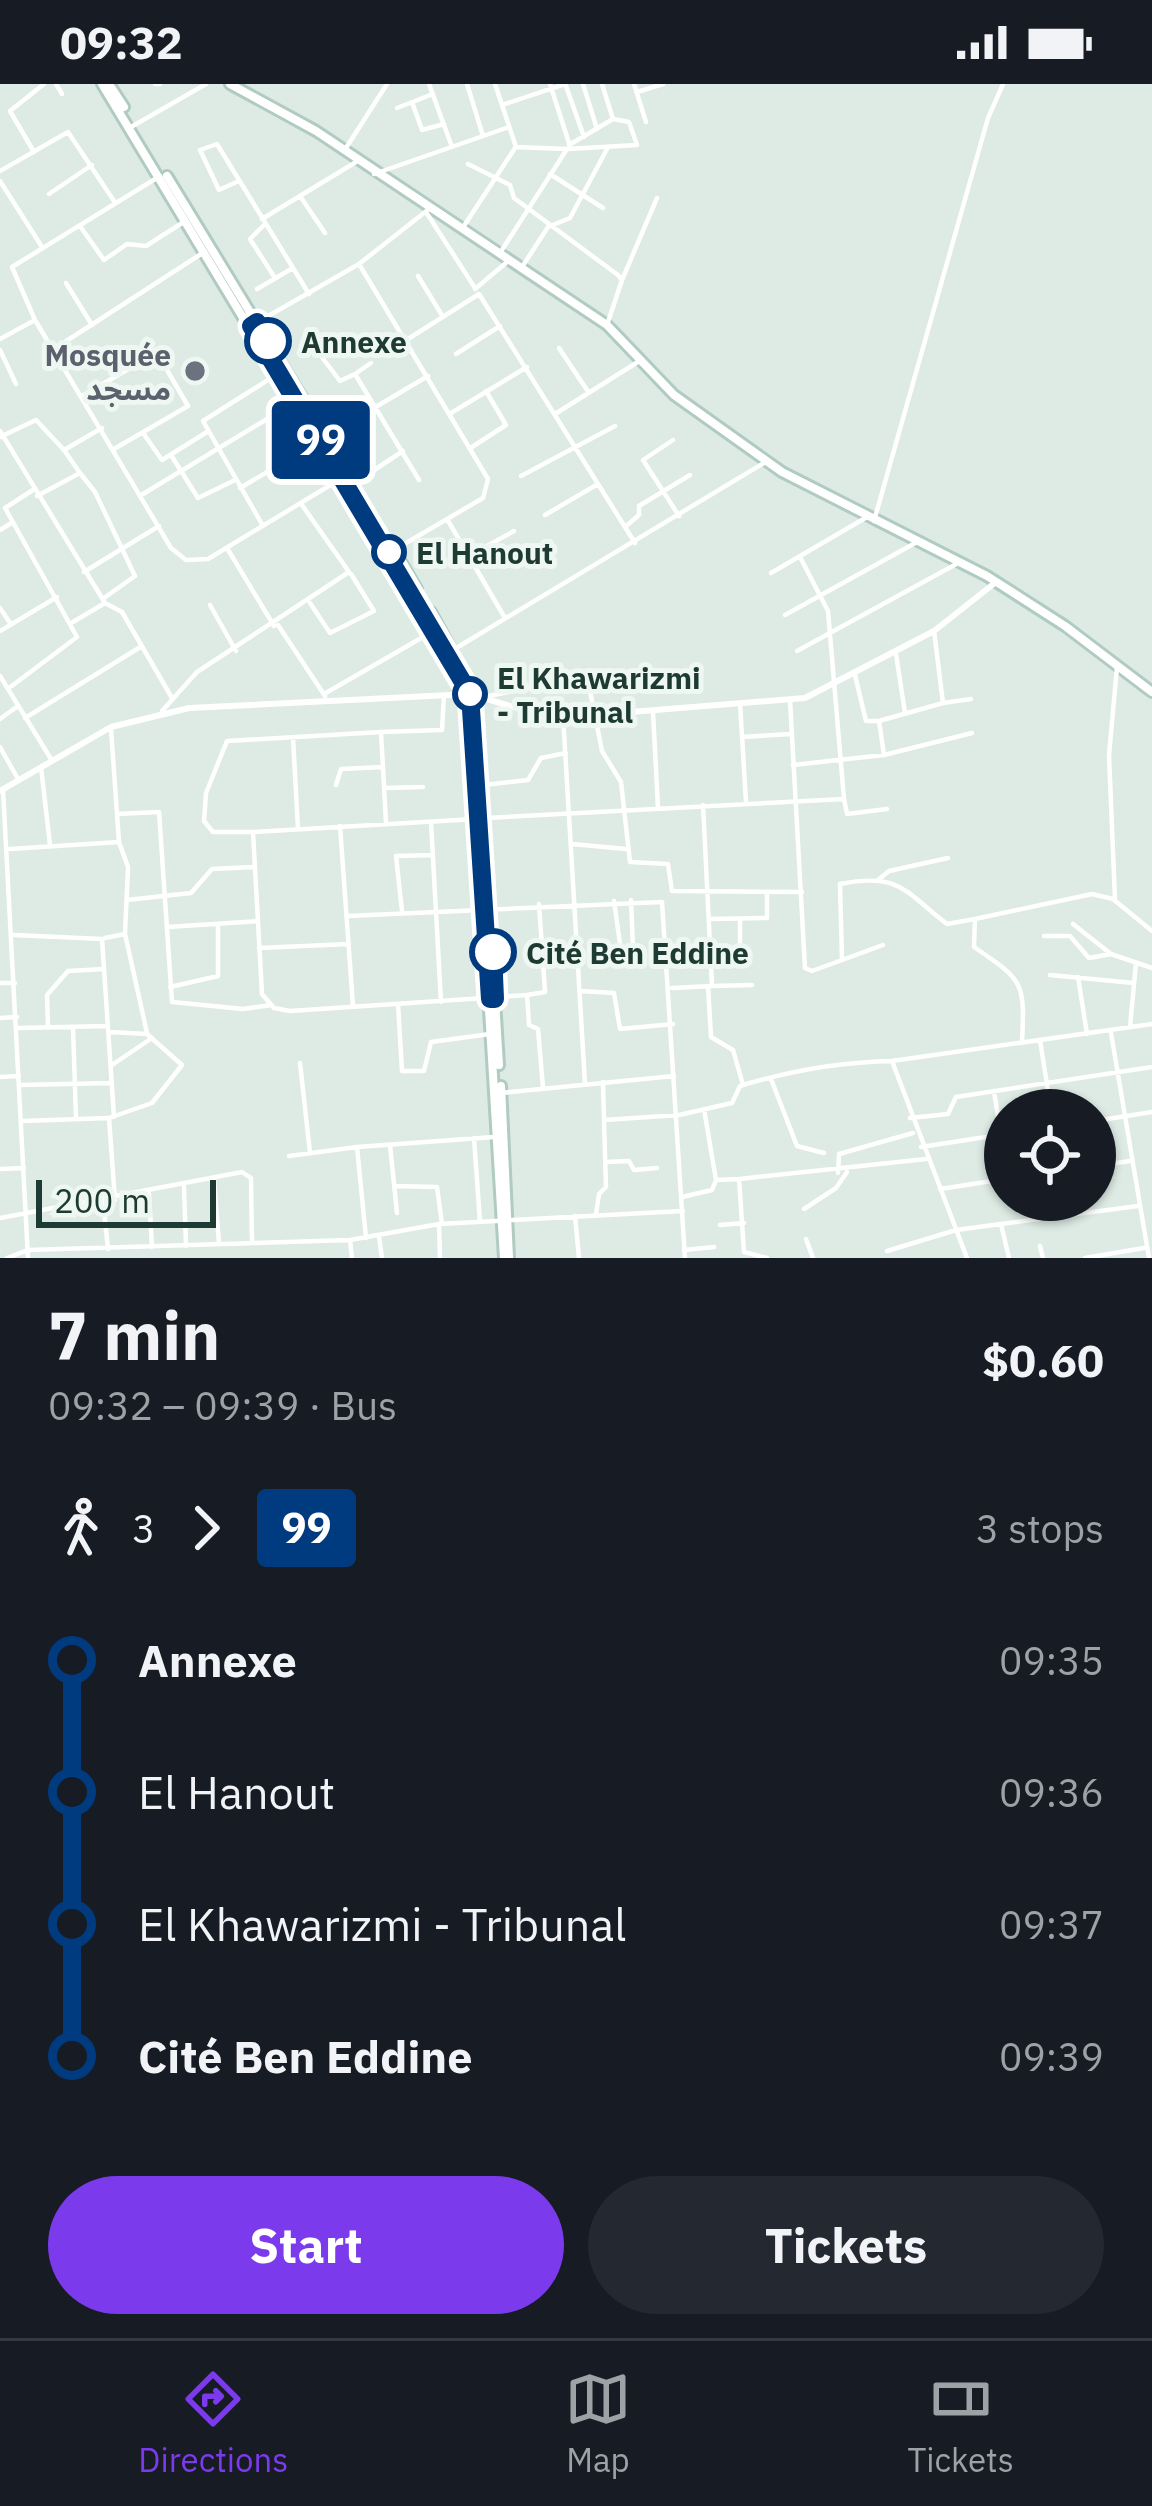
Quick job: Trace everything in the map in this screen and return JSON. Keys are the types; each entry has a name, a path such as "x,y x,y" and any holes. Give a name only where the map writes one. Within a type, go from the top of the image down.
{"main road":[{"path":"106,84 477,695 483,818"},
{"path":"234,85 607,325 674,395 767,461 995,582 1152,692"},
{"path":"164,175 187,220 348,479"},
{"path":"392,552 477,695 507,1258"},
{"path":"495,1034 501,1137"}],"street":[{"path":"10,111 44,84"},
{"path":"56,84 62,94"},
{"path":"133,126 206,84"},
{"path":"343,152 387,84"},
{"path":"429,84 452,147"},
{"path":"466,84 483,136"},
{"path":"495,84 516,147"},
{"path":"533,84 536,94"},
{"path":"502,105 565,84 584,137"},
{"path":"583,84 597,129"},
{"path":"602,84 613,119"},
{"path":"646,122 635,88 663,84"},
{"path":"771,574 871,519 988,118 1004,84"},
{"path":"550,86 569,148"},
{"path":"398,108 433,94"},
{"path":"412,102 422,130 444,124"},
{"path":"0,109 10,111 34,152"},
{"path":"500,253 569,148 613,119 629,122 638,143 608,148 569,148 516,147"},
{"path":"374,174 509,127"},
{"path":"0,171 68,131 114,202"},
{"path":"239,181 219,190 200,150 217,144 309,294"},
{"path":"462,229 516,147"},
{"path":"522,267 550,225 570,218 608,148"},
{"path":"275,278 250,239 263,222 356,162"},
{"path":"469,164 496,176 528,209 598,256 622,280"},
{"path":"50,194 92,165"},
{"path":"550,174 603,208"},
{"path":"0,275 164,175"},
{"path":"0,181 42,247"},
{"path":"300,196 326,233"},
{"path":"607,325 657,198"},
{"path":"254,324 359,263 428,211 635,543"},
{"path":"79,224 104,260 127,244 146,246 187,220"},
{"path":"53,350 206,251"},
{"path":"408,340 477,291 510,260"},
{"path":"359,263 472,447 488,489 483,498 392,552"},
{"path":"12,268 35,320 159,526 186,560 202,562 403,452"},
{"path":"257,289 292,268"},
{"path":"418,277 443,316"},
{"path":"66,283 92,325"},
{"path":"0,339 35,320"},
{"path":"457,354 500,326"},
{"path":"559,348 589,393"},
{"path":"0,350 16,384"},
{"path":"318,352 340,381 371,363"},
{"path":"555,414 641,360"},
{"path":"82,396 132,367"},
{"path":"451,413 527,367"},
{"path":"114,448 188,405 167,370"},
{"path":"262,526 204,420 280,373"},
{"path":"355,374 419,480"},
{"path":"325,437 428,376"},
{"path":"472,447 507,424 486,391"},
{"path":"141,495 300,399"},
{"path":"73,622 104,601 135,578 80,473 36,420 1,435 84,572 104,601 120,610 172,698"},
{"path":"521,476 615,426"},
{"path":"64,450 101,428"},
{"path":"143,433 161,460 207,432"},
{"path":"673,440 644,460 679,516"},
{"path":"171,455 199,498 235,479"},
{"path":"453,650 767,461"},
{"path":"240,488 279,465"},
{"path":"8,688 76,639 73,622 2,504 80,473"},
{"path":"625,527 639,515 639,506 690,475"},
{"path":"545,515 598,484"},
{"path":"301,505 374,611 332,634 310,603"},
{"path":"446,518 505,618"},
{"path":"0,530 13,522"},
{"path":"84,572 159,526"},
{"path":"469,556 514,531"},
{"path":"785,615 917,542"},
{"path":"227,548 326,697"},
{"path":"800,557 820,595 829,635 831,688 848,814 887,809"},
{"path":"796,651 960,562"},
{"path":"162,711 197,672 310,603 349,572"},
{"path":"477,695 563,716 790,700 831,688 934,631 995,582"},
{"path":"0,631 58,597"},
{"path":"210,605 236,651"},
{"path":"0,608 11,625"},
{"path":"326,697 435,630"},
{"path":"934,631 943,703"},
{"path":"25,718 142,646"},
{"path":"896,652 905,713"},
{"path":"1115,900 1108,755 1118,666"},
{"path":"855,675 867,722 971,699"},
{"path":"0,676 51,759"},
{"path":"28,1254 9,830 2,790 110,727 162,711 326,697 477,695 585,676 598,715 602,752 621,782 630,862 669,865 671,891 802,892"},
{"path":"444,695 442,730 226,740 203,807 206,827 254,832 844,799"},
{"path":"790,700 806,970 883,944"},
{"path":"740,703 746,802"},
{"path":"0,719 18,706"},
{"path":"653,710 658,808"},
{"path":"563,716 585,1084"},
{"path":"879,721 884,754"},
{"path":"110,727 119,842 127,859 124,934 150,1036"},
{"path":"381,732 386,823"},
{"path":"793,765 884,754 972,733"},
{"path":"742,737 792,734"},
{"path":"293,737 298,829"},
{"path":"0,747 19,780"},
{"path":"484,785 528,780 541,758 566,753"},
{"path":"41,765 50,845"},
{"path":"336,785 341,770 383,767"},
{"path":"384,788 423,787"},
{"path":"704,805 711,1037 733,1050 743,1085"},
{"path":"117,814 159,812 170,988 175,1004 242,1009 271,1005 290,1011 545,992 539,903"},
{"path":"431,820 441,1002"},
{"path":"340,826 353,1006"},
{"path":"0,835 9,830"},
{"path":"254,832 262,994 271,1005"},
{"path":"10,849 119,842"},
{"path":"572,844 628,849"},
{"path":"402,911 396,856 433,855"},
{"path":"878,880 889,871 948,858"},
{"path":"127,900 191,893 212,869 255,867"},
{"path":"842,960 840,884 878,880 908,887 946,924 1088,894 1115,900 1152,931"},
{"path":"709,920 767,918 767,892"},
{"path":"0,893 10,893"},
{"path":"614,901 621,950 633,948 631,900"},
{"path":"347,916 539,903 658,900 664,905 684,1254 714,1247"},
{"path":"740,919 740,958"},
{"path":"975,920 974,946 1006,966 1024,991 1022,1043"},
{"path":"167,927 258,921"},
{"path":"170,988 218,976 218,923"},
{"path":"1072,924 1111,954 1152,968"},
{"path":"14,935 102,939 124,934"},
{"path":"1044,936 1070,936 1092,959 1111,954"},
{"path":"102,939 112,1066 115,1200"},
{"path":"259,948 349,944"},
{"path":"1130,1028 1136,963"},
{"path":"48,1028 47,995 68,971 104,969"},
{"path":"1050,975 1134,983"},
{"path":"1078,977 1087,1034"},
{"path":"0,983 15,982"},
{"path":"672,988 752,985"},
{"path":"580,992 614,993 620,1029 673,1024"},
{"path":"527,995 529,1025 538,1029 543,1088"},
{"path":"398,1004 405,1072 424,1071 430,1042 495,1034"},
{"path":"0,1018 17,1017"},
{"path":"604,1120 679,1115 731,1103 743,1085 849,1061 892,1061 1152,1024"},
{"path":"73,1027 76,1119"},
{"path":"18,1028 108,1029 150,1036 181,1062 180,1072 152,1102 111,1118 22,1121"},
{"path":"1085,1258 1149,1253 1110,1030"},
{"path":"112,1066 150,1036"},
{"path":"1040,1040 1048,1089"},
{"path":"892,1061 920,1147 967,1258"},
{"path":"300,1064 310,1153"},
{"path":"1007,1089 1152,1067"},
{"path":"501,1093 676,1076"},
{"path":"0,1077 112,1083"},
{"path":"771,1078 795,1144 824,1153"},
{"path":"596,1214 599,1194 606,1189 603,1082"},
{"path":"910,1118 948,1114 955,1097 984,1093"},
{"path":"682,1197 712,1190 716,1180 704,1109"},
{"path":"1116,1118 1152,1112"},
{"path":"804,1209 836,1188 842,1172 838,1154 915,1133"},
{"path":"289,1156 501,1137"},
{"path":"474,1138 480,1222"},
{"path":"920,1147 984,1138"},
{"path":"390,1145 397,1213"},
{"path":"357,1147 366,1238"},
{"path":"716,1180 842,1172 926,1159"},
{"path":"606,1162 629,1161 634,1170 657,1168"},
{"path":"1116,1163 1130,1161"},
{"path":"0,1169 24,1168"},
{"path":"0,1218 249,1175 252,1242"},
{"path":"214,1178 219,1244"},
{"path":"739,1179 744,1252 767,1258"},
{"path":"940,1189 984,1182"},
{"path":"394,1186 437,1186 440,1258"},
{"path":"184,1187 186,1246"},
{"path":"149,1194 152,1247"},
{"path":"103,1202 108,1249"},
{"path":"1116,1209 1138,1206"},
{"path":"7,1258 108,1249 350,1240 440,1224 683,1211"},
{"path":"575,1215 579,1258"},
{"path":"887,1251 956,1230 1026,1221"},
{"path":"720,1225 743,1222"},
{"path":"1001,1224 1009,1258"},
{"path":"380,1236 382,1258"},
{"path":"806,1239 813,1258"},
{"path":"350,1240 352,1258"},
{"path":"1040,1246 1043,1258"},
{"path":"161,1247 162,1258"}],"bus line":[{"name":"99","path":"268,341 257,322 251,326 470,694 490,999 495,999 493,952"}],"place":[{"name":"Annexe","path":"268,341"},
{"name":"Mosquée مسجد","path":"195,371"},
{"name":"El Hanout","path":"389,552"},
{"name":"El Khawarizmi - Tribunal","path":"470,694"},
{"name":"Cité Ben Eddine","path":"493,952"}]}
